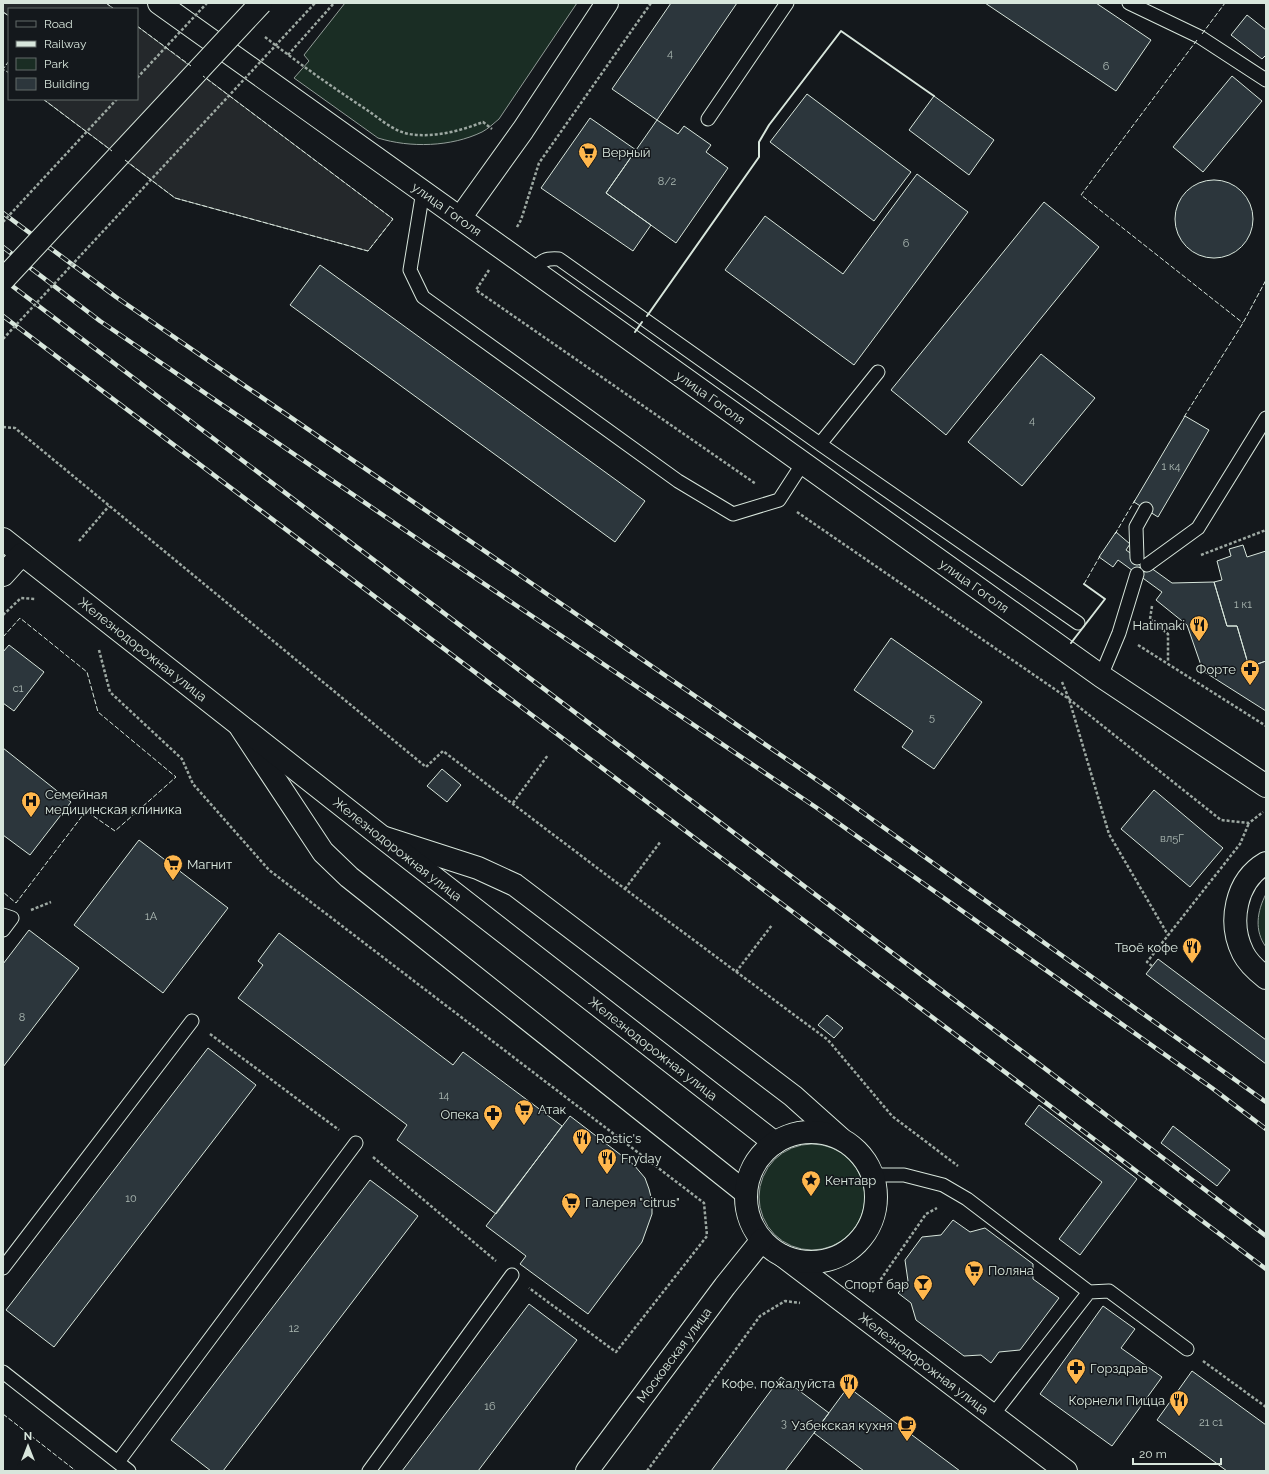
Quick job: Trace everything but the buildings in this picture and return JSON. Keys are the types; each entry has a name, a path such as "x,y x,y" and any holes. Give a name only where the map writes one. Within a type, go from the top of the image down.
{"street":[{"name":"улица Гоголя","path":"159,3 1101,676 1266,786"},
{"path":"3,280 261,3"},
{"path":"460,218 512,143 523,130 607,3"},
{"name":"Железнодорожная улица","path":"3,539 382,838 775,1142"},
{"path":"3,575 22,554"},
{"path":"238,724 323,852 349,877 746,1193"},
{"path":"382,838 478,868 515,885 787,1091 840,1138"},
{"path":"1266,863 1248,880 1239,897 1235,916 1237,936 1244,954 1255,970 1266,978"},
{"path":"807,1131 824,1132 840,1138 855,1147 866,1160 874,1175 877,1197 873,1219 863,1238 846,1253 826,1261 811,1262 804,1262 782,1256 762,1240 753,1226 747,1210 746,1193 750,1173 760,1156 775,1142 790,1135 807,1131"},
{"name":"Московская улица","path":"587,1471 722,1290 762,1240"},
{"name":"Железнодорожная улица","path":"782,1256 1066,1471"}],"lane":[{"path":"708,119 786,3"},
{"path":"1129,3 1200,37 1266,80"},
{"path":"423,191 410,270 423,297 678,481 733,514 779,500 803,463"},
{"path":"534,271 540,261 548,258 559,259 820,444 1078,623"},
{"path":"820,444 878,372"},
{"path":"1146,509 1136,527 1142,562 1198,528 1266,418"},
{"path":"1101,676 1119,633 1137,574"},
{"path":"3,915 12,918 3,930"},
{"path":"3,1268 192,1021"},
{"path":"118,1462 356,1142"},
{"path":"874,1175 904,1175 943,1185 967,1198 1089,1292 1109,1291 1187,1349"},
{"path":"369,1471 512,1275"},
{"path":"992,1416 1089,1292"},
{"path":"3,1372 130,1471"}],"path":[{"path":"138,77 207,3"},
{"path":"3,339 315,3"},
{"path":"288,55 334,3"},
{"path":"264,36 309,71 392,127 408,134 439,134 465,129 483,122 539,163"},
{"path":"3,222 116,100"},
{"path":"3,427 15,428 426,767 443,750 625,889 828,1040 892,1116 965,1172 942,1204 926,1214 856,1312"},
{"path":"79,541 109,506"},
{"path":"1200,555 1266,530"},
{"path":"3,616 21,598 38,599"},
{"path":"1153,600 1150,619 1168,634 1168,662"},
{"path":"1119,633 1168,662 1266,726"},
{"path":"94,646 100,651 110,692 182,759 193,784 269,870 704,1203 707,1236 616,1352 512,1275 356,1142 192,1021"},
{"path":"1060,679 1069,699 1109,834 1168,935"},
{"path":"513,803 548,755"},
{"path":"1152,966 1147,962 1240,844 1249,823"},
{"path":"625,889 661,841"},
{"path":"736,972 772,925"},
{"path":"647,1471 760,1316"},
{"path":"1187,1349 1266,1407"}],"green space":[{"path":"345,3 577,3 499,119 489,128 457,141 417,144 378,138 294,78 309,61 304,55"},
{"path":"1266,894 1266,947 1262,941 1258,928 1258,921"},
{"path":"812,1144 832,1148 850,1159 861,1177 865,1197 861,1217 850,1235 832,1246 812,1250 792,1246 774,1235 763,1217 759,1197 763,1177 774,1159 792,1148"}],"shaded area":[{"path":"3,3 106,3 113,8 8,8 8,15 3,12"},
{"path":"138,27 393,219 368,251 175,198 44,100 138,100"}],"railway":[{"path":"3,213 116,297 830,789 1266,1102"},
{"path":"3,247 100,321 428,546 817,808 1212,1088 1266,1129"},
{"path":"3,279 1266,1236"},
{"path":"3,316 1266,1269"}],"fence":[{"path":"106,3 113,8"},
{"path":"1202,34 1225,3"},
{"path":"3,12 8,15"},
{"path":"138,27 191,66"},
{"path":"1197,40 1081,195 1243,323"},
{"path":"8,62 3,69 8,72"},
{"path":"125,160 175,198 368,251 393,219 203,76"},
{"path":"44,100 112,151"},
{"path":"1184,417 1243,323 1266,280"},
{"path":"1115,534 1135,500"},
{"path":"1084,584 1100,556"},
{"path":"3,637 20,618 87,672 98,712 176,777 115,831 86,811 16,903 3,892"},
{"path":"3,1414 76,1471"}],"wall":[{"path":"647,316 759,157 759,142 769,125 841,31 934,96"},
{"path":"635,332 642,322"},
{"path":"1071,643 1105,599 1084,584"}],"place":[{"name":"Верный","path":"588,169"},
{"name":"Hatimaki","path":"1199,642"},
{"name":"Форте","path":"1250,686"},
{"name":"Семейная медицинская клиника","path":"31,818"},
{"name":"Магнит","path":"173,881"},
{"name":"Твоё кофе","path":"1192,964"},
{"name":"Атак","path":"524,1126"},
{"name":"Опека","path":"493,1131"},
{"name":"Rostic's","path":"582,1155"},
{"name":"Fryday","path":"607,1175"},
{"name":"Кентавр","path":"811,1197"},
{"name":"Галерея \"citrus\"","path":"571,1219"},
{"name":"Поляна","path":"974,1287"},
{"name":"Спорт бар","path":"923,1301"},
{"name":"Горздрав","path":"1076,1385"},
{"name":"Кофе, пожалуйста","path":"849,1400"},
{"name":"Корнели Пицца","path":"1179,1417"},
{"name":"Узбекская кухня","path":"907,1442"}]}
